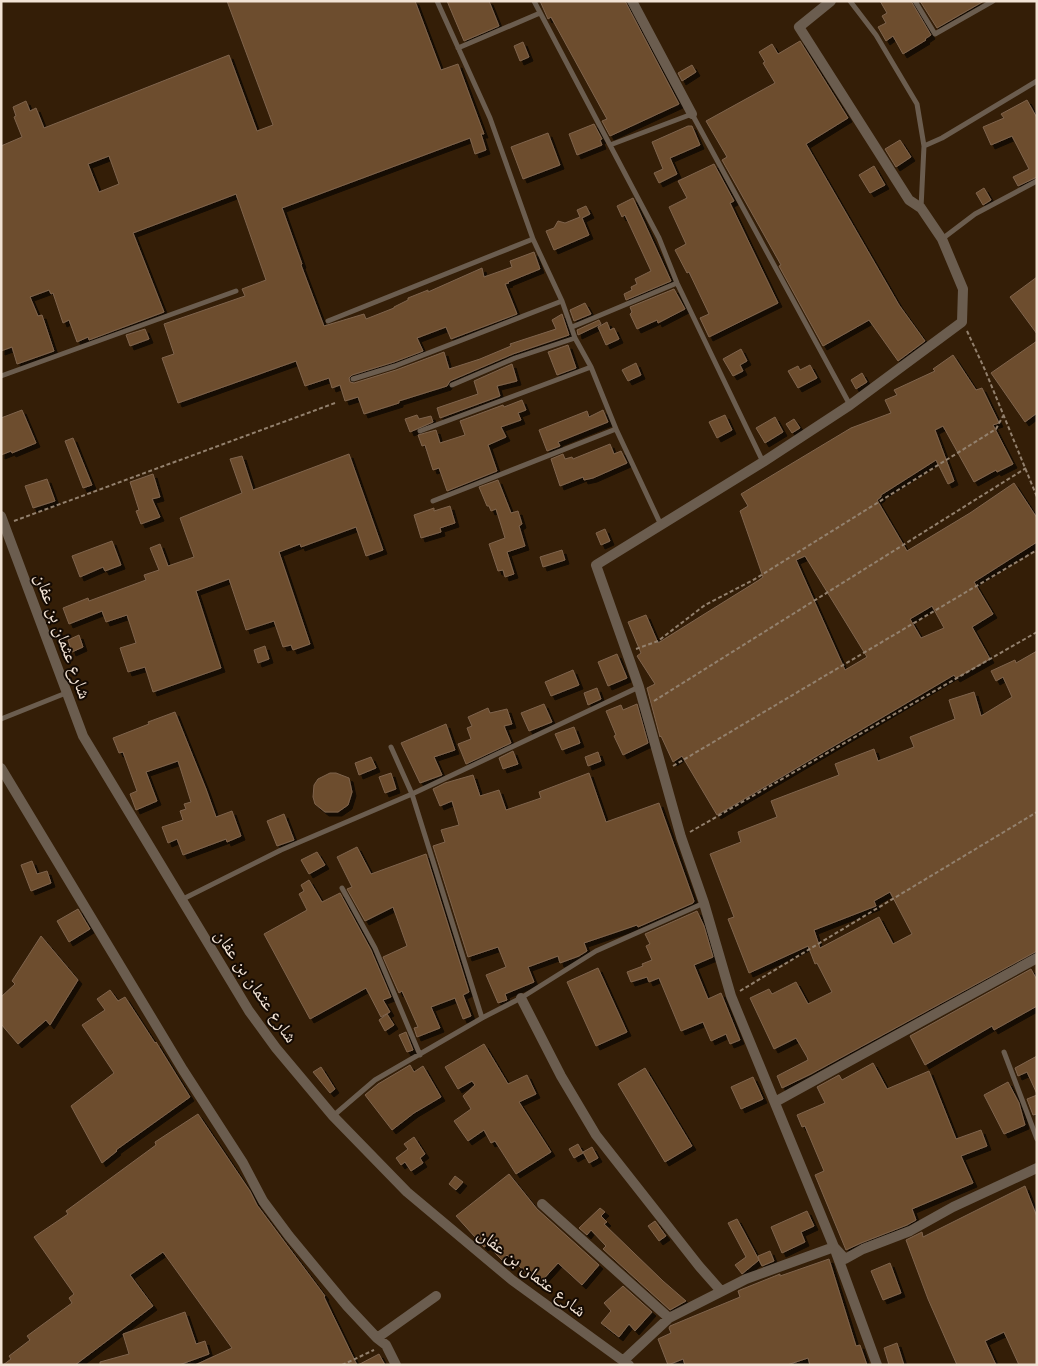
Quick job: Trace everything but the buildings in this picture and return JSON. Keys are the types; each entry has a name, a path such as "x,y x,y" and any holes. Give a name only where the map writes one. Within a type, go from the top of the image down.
{"street":[{"path":"632,1 692,114"},
{"path":"832,1 799,28 909,200 921,208 942,239 963,289 962,322 850,405 763,462 596,565 639,687 681,837 704,904 731,996 834,1247 877,1365"},
{"name":"شارع عثمان بن عفان","path":"3,520 83,736 249,1011 276,1048 333,1116 407,1192 512,1280 626,1363"},
{"path":"1,768 242,1163 263,1201 289,1236 377,1338 386,1345 396,1365"},
{"path":"775,1102 1037,958"},
{"path":"522,998 561,1076 596,1134 693,1259 721,1291"},
{"path":"834,1247 845,1259 863,1249 910,1231 1037,1168"},
{"path":"542,1204 669,1318"},
{"path":"626,1363 669,1318 755,1276 834,1247"},
{"path":"377,1338 436,1296"}],"lane":[{"path":"437,1 490,118 533,239 562,301 575,338 591,367 616,429 661,526"},
{"path":"534,1 659,238 677,283 763,462"},
{"path":"850,1 876,35 917,104 924,146 921,208"},
{"path":"915,1 935,34 992,1"},
{"path":"458,48 540,13"},
{"path":"924,146 942,138 1037,81"},
{"path":"610,145 692,114 850,405"},
{"path":"942,239 975,214 1037,181"},
{"path":"328,321 533,239"},
{"path":"572,327 677,283"},
{"path":"1,376 236,291"},
{"path":"353,379 395,366 562,301"},
{"path":"452,385 515,358 575,338"},
{"path":"420,431 591,367"},
{"path":"433,501 616,429"},
{"path":"181,900 281,850 412,794 639,687"},
{"path":"1,720 66,693"},
{"path":"390,747 412,794 482,1018"},
{"path":"342,888 375,948 420,1056"},
{"path":"333,1116 375,1080 420,1056 482,1018 522,998 596,951 704,904"},
{"path":"1004,1052 1037,1139"}],"path":[{"path":"962,322 985,370 1037,497"},
{"path":"3,520 335,403"},
{"path":"627,653 658,641 705,605 754,578 996,429 1003,416"},
{"path":"644,708 1026,468"},
{"path":"663,772 1037,550"},
{"path":"681,837 1037,632"},
{"path":"731,996 1037,812"},
{"path":"342,1365 386,1345"}]}
